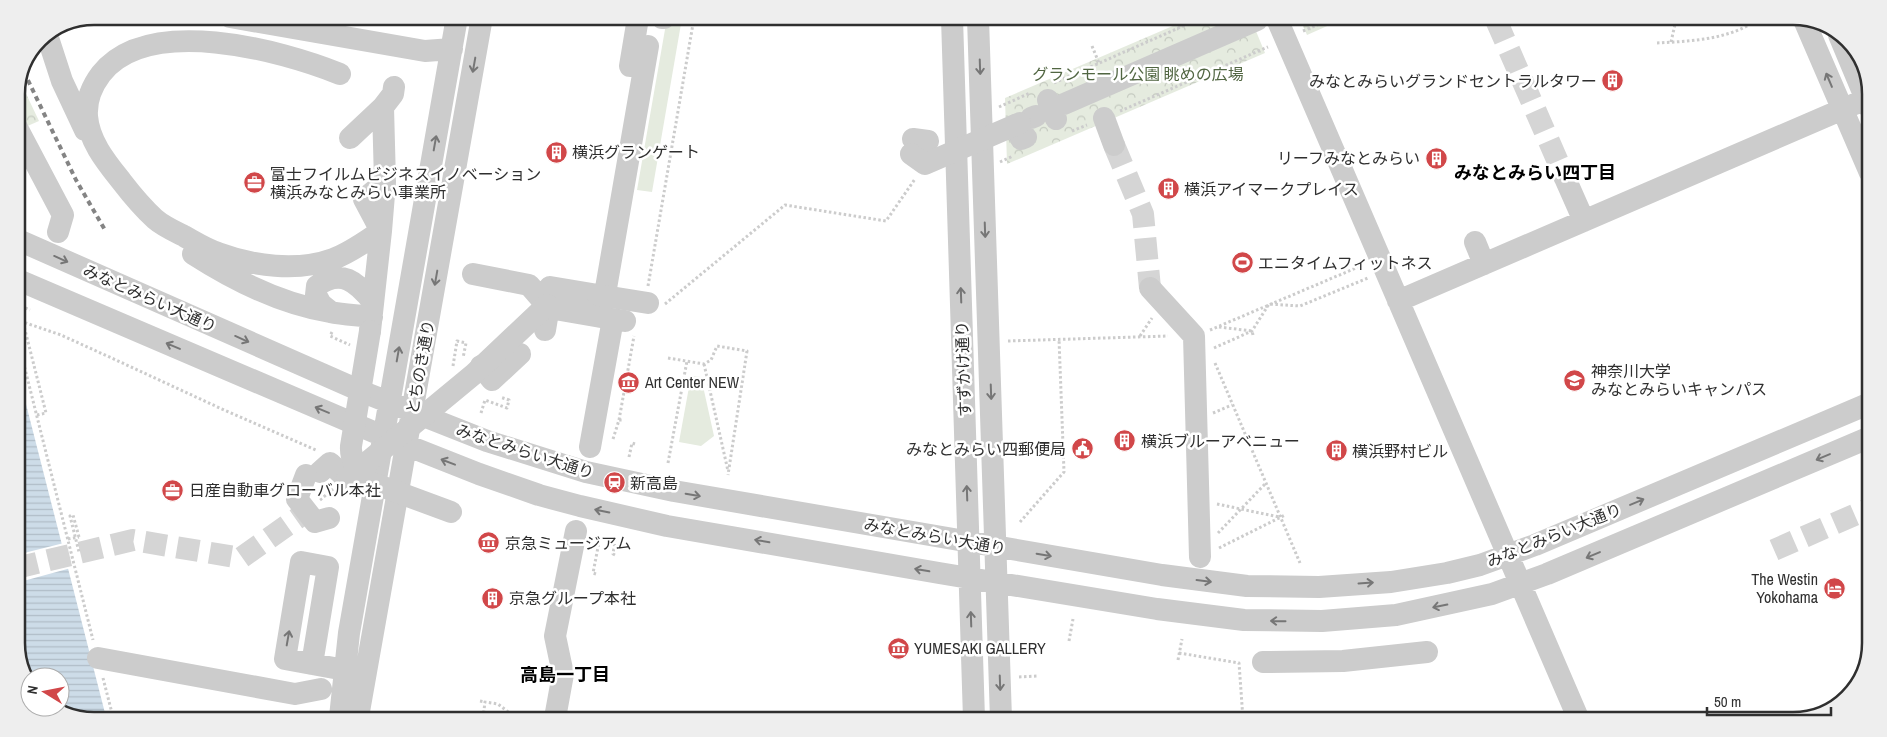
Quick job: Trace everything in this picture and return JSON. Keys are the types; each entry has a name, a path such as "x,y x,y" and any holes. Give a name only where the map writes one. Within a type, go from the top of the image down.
{"street":[{"path":"276,25 425,51 452,49"},
{"path":"350,25 427,38 452,49"},
{"name":"とちのき通り","path":"383,436 456,25"},
{"name":"とちのき通り","path":"359,712 481,25"},
{"path":"594,294 651,25"},
{"path":"601,446 620,314 651,25"},
{"name":"すずかけ通り","path":"952,25 974,712"},
{"name":"すずかけ通り","path":"978,25 997,582"},
{"path":"919,150 1042,116 1255,25"},
{"path":"1269,25 1398,301 1576,712"},
{"path":"1807,26 1862,155"},
{"path":"49,42 62,81 86,133 112,174 154,222 183,248 224,273 278,298 355,322"},
{"path":"340,74 312,64 249,47 199,42 166,43 150,46 119,57 106,68 96,81 88,103 88,127 92,138 110,166 140,203 156,219 218,254 238,260 272,266 309,265 346,253 381,231"},
{"path":"1845,49 1861,84"},
{"path":"350,138 383,107 393,94 394,87"},
{"path":"1398,301 1842,109 1862,103"},
{"path":"352,474 351,446 355,322 381,231 385,182 383,107"},
{"path":"1104,118 1114,145"},
{"path":"25,146 60,224 25,160"},
{"path":"1565,178 1584,221"},
{"path":"1475,242 1484,264"},
{"name":"みなとみらい大通り","path":"25,243 412,412 487,441 586,472 674,492 1162,575 1247,586 1319,587 1391,582 1447,573 1508,556 1862,407"},
{"path":"473,274 529,284 550,298 620,314 647,299"},
{"name":"みなとみらい大通り","path":"25,283 383,436 479,474 540,495 667,526 1157,609 1244,620 1322,621 1396,615 1474,599 1520,585 1862,441"},
{"path":"1150,288 1194,336 1207,554"},
{"path":"550,298 594,294 620,314"},
{"path":"352,474 467,369 547,304 550,298"},
{"path":"467,369 492,380 511,365"},
{"path":"341,712 349,634 383,436"},
{"path":"328,518 315,522 302,514 297,499 315,467 330,463 443,514"},
{"path":"556,712 563,674 555,636 576,531"},
{"path":"997,582 1001,712"},
{"path":"1263,662 1344,665 1427,652"},
{"path":"98,658 295,694 321,689"},
{"path":"312,664 345,670"}],"path":[{"path":"693,25 647,299 663,306 785,205 886,221 919,150"},
{"path":"1300,33 1318,25"},
{"path":"1671,42 1675,25"},
{"path":"1657,43 1691,41 1726,35 1747,25"},
{"path":"999,162 1042,116 1100,63 1184,26"},
{"path":"1092,46 1100,63"},
{"path":"996,108 1042,116 1104,118 1269,47"},
{"path":"1209,350 1252,333 1269,304 1300,306 1369,277"},
{"path":"25,308 30,310"},
{"path":"601,446 621,420 620,314"},
{"path":"25,323 116,360 315,467"},
{"path":"1217,326 1252,333"},
{"path":"25,330 46,413 37,415"},
{"path":"1020,522 1064,472 1059,339"},
{"path":"457,341 466,343 467,369 457,341"},
{"path":"668,358 704,364 711,360 717,346 747,351 728,474 704,364"},
{"path":"1212,358 1300,563"},
{"path":"668,463 687,361"},
{"path":"25,368 112,712"},
{"path":"447,368 467,369"},
{"path":"1216,380 1222,380"},
{"path":"481,413 486,400 507,408 510,400 492,394"},
{"path":"629,457 632,443 635,444"},
{"path":"302,514 352,474"},
{"path":"1214,538 1266,483"},
{"path":"1213,504 1280,518"},
{"path":"68,540 78,537 73,515 70,516 79,552"},
{"path":"1207,554 1285,515"},
{"path":"596,574 593,573 600,537"},
{"path":"615,541 613,554 615,555"},
{"path":"1069,641 1073,619"},
{"path":"1178,660 1182,639"},
{"path":"1179,653 1239,663 1242,712"},
{"path":"1016,677 1037,676"},
{"path":"480,701 498,704 508,712"},
{"path":"483,712 485,702"}],"green space":[{"path":"666,25 681,25 652,192 637,190"},
{"name":"グランモール公園 眺めの広場","path":"1175,25 1253,25 1265,53 1007,164 1005,98"},
{"path":"1303,25 1330,25 1307,35"},
{"path":"25,92 39,121 25,127"},
{"path":"691,376 701,377 714,436 701,446 679,442"}],"water":[{"path":"25,400 105,712 80,711 70,707 70,667 29,667 25,648"}],"pier":[{"path":"64,543 71,568 25,581 25,553"}],"tunnel":[{"path":"1498,25 1565,178"},
{"path":"1114,145 1143,214 1150,288"},
{"path":"1774,550 1862,512"},
{"path":"25,566 133,540 241,558 299,517"}],"railway":[{"path":"27,78 76,180 105,230"}],"place":[{"name":"みなとみらいグランドセントラルタワー","path":"1613,81"},
{"name":"横浜グランゲート","path":"556,152"},
{"name":"リーフみなとみらい","path":"1436,158"},
{"name":"富士フイルムビジネスイノベーション 横浜みなとみらい事業所","path":"254,183"},
{"name":"横浜アイマークプレイス","path":"1168,189"},
{"name":"エニタイムフィットネス","path":"1242,263"},
{"name":"神奈川大学 みなとみらいキャンパス","path":"1575,380"},
{"name":"Art Center NEW","path":"629,382"},
{"name":"横浜ブルーアベニュー","path":"1125,441"},
{"name":"みなとみらい四郵便局","path":"1082,449"},
{"name":"横浜野村ビル","path":"1336,451"},
{"name":"新高島","path":"614,483"},
{"name":"日産自動車グローバル本社","path":"173,490"},
{"name":"京急ミュージアム","path":"489,543"},
{"name":"The Westin Yokohama","path":"1834,588"},
{"name":"京急グループ本社","path":"493,598"},
{"name":"YUMESAKI GALLERY","path":"898,648"}],"district":[{"name":"みなとみらい四丁目","path":"1535,172"},
{"name":"高島一丁目","path":"565,674"}]}
